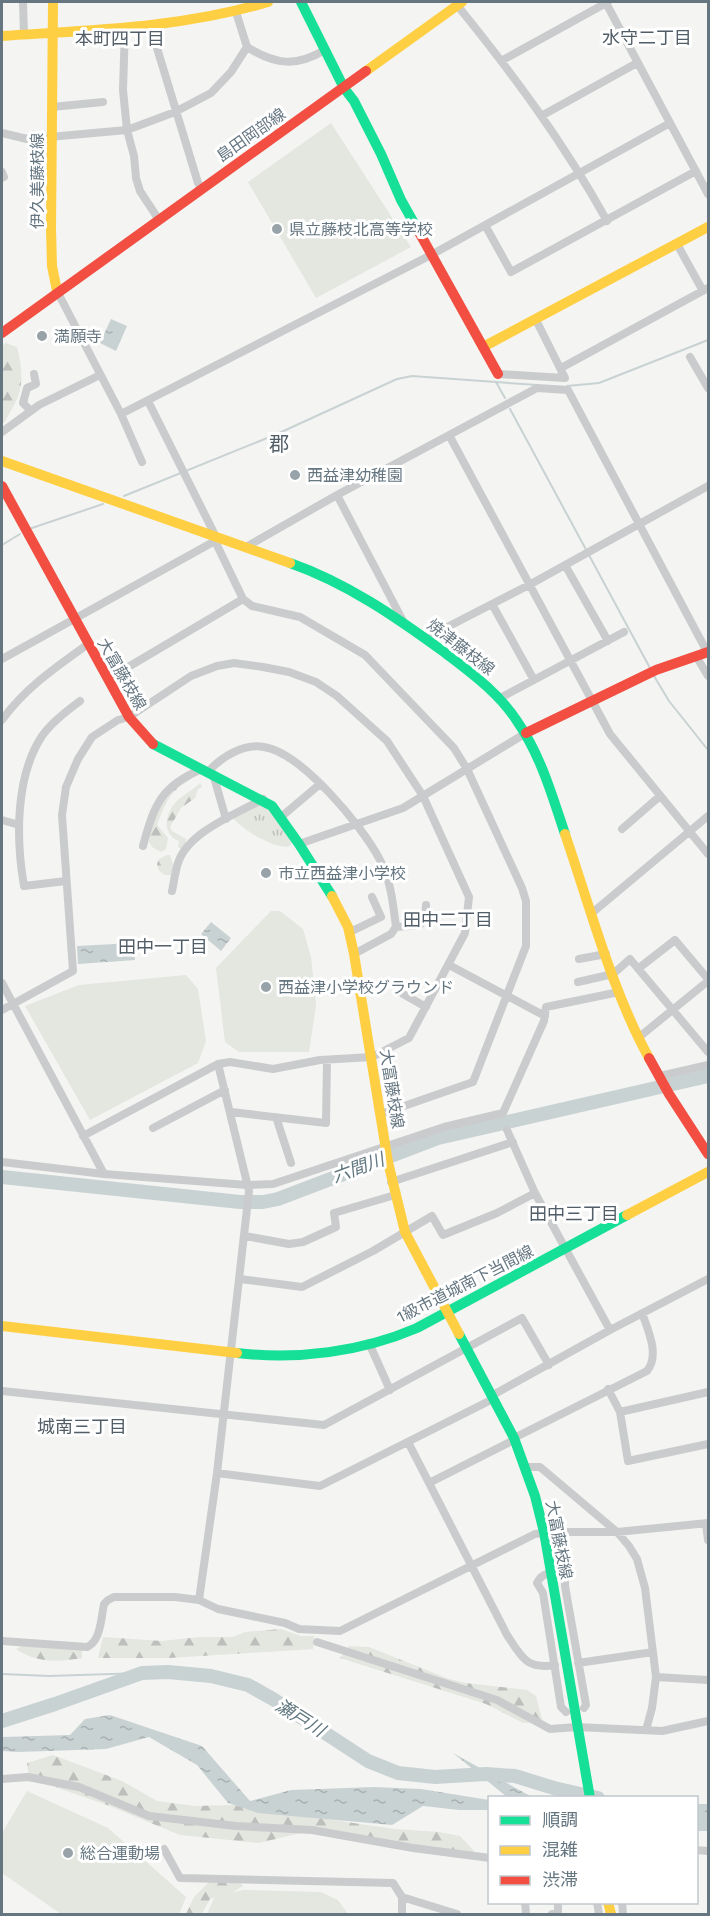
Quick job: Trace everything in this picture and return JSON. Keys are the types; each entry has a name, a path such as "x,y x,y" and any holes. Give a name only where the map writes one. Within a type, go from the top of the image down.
{"main road":[{"name":"伊久美藤枝線","path":"53,2 52,266 57,291"},
{"path":"2,36 188,22 236,12 268,2"},
{"path":"301,2 344,88 354,101 381,154 401,200 498,374"},
{"name":"島田岡部線","path":"57,291 344,88 459,3"},
{"path":"483,347 708,227"},
{"path":"2,333 57,291"},
{"name":"焼津藤枝線","path":"2,461 216,539 246,547 309,570 342,585 426,638 500,698 526,733 539,758 619,992 638,1038 669,1094 708,1154"},
{"name":"大富藤枝線","path":"2,486 74,620 137,728 153,744 263,799 272,806 341,911 350,932 391,1182 405,1232 514,1439 525,1467 544,1532 590,1796"},
{"path":"526,733 644,675 704,654"},
{"name":"1級市道城南下当間線","path":"2,1326 260,1356 319,1354 398,1336 446,1313 708,1172"}],"street":[{"path":"23,2 24,34"},
{"path":"501,61 607,2 637,63 708,194"},
{"path":"459,3 543,116 607,221"},
{"path":"236,12 247,47 266,59 297,62 309,59 325,50"},
{"path":"150,25 175,112 198,183 202,188"},
{"path":"125,27 123,90 127,130 140,191 159,220"},
{"path":"2,133 27,139 127,130 175,112 211,93 231,72 247,47"},
{"path":"543,116 637,63"},
{"path":"52,107 103,102"},
{"path":"121,414 431,255 670,123"},
{"path":"485,225 510,272 696,171"},
{"path":"2,172 4,177 2,178"},
{"path":"561,368 706,290 677,244"},
{"path":"57,291 121,414 142,462"},
{"path":"498,374 565,378 536,320"},
{"path":"690,357 708,388"},
{"path":"30,411 23,403 27,388 36,384 34,374"},
{"path":"2,432 30,411 70,388 100,375"},
{"path":"534,377 537,388"},
{"path":"246,547 337,495 537,388 568,390 704,654 708,676"},
{"path":"148,401 243,599 252,606 300,617 365,655 454,748 467,769 522,888 526,901 526,946 473,1082 381,1114"},
{"path":"448,435 610,734 708,854"},
{"path":"426,638 529,585 708,486"},
{"path":"337,495 403,622"},
{"path":"2,659 216,539"},
{"path":"565,565 608,641"},
{"path":"108,679 243,599"},
{"path":"492,604 534,680"},
{"path":"500,698 624,632"},
{"path":"2,720 14,702 33,685 88,644"},
{"path":"2,1010 73,971 62,815 69,777 92,737 118,720 129,717 191,676 217,666 234,663 289,672 316,682 337,696 387,741 423,796 469,897 465,933 409,1038 372,1057 327,1060 273,1069 231,1062 218,1064 83,1136"},
{"path":"66,880 24,886 20,861 19,825 24,784 36,749 43,735 54,722 80,701"},
{"path":"299,844 404,808 526,733"},
{"path":"143,846 153,812 164,792 185,776 208,772 216,762 234,752 253,747 264,747 280,752 320,784 344,807 380,860 391,890 396,927 391,934 354,954"},
{"path":"208,772 225,819"},
{"path":"281,817 320,784"},
{"path":"622,829 660,796"},
{"path":"172,891 178,862 184,851 202,833 263,799"},
{"path":"592,913 708,816"},
{"path":"2,820 19,825"},
{"path":"350,932 381,916 372,897"},
{"path":"396,927 420,926 425,918 426,905"},
{"path":"638,1038 708,980 675,940 639,968"},
{"path":"579,959 606,954"},
{"path":"578,982 613,974 630,958 708,1052"},
{"path":"449,965 544,1016"},
{"path":"2,983 104,1174"},
{"path":"2,1162 248,1188 273,1184 386,1154 444,1127 503,1113 544,1021 546,1007 619,992"},
{"path":"403,994 426,1007"},
{"path":"231,1112 326,1123 327,1060"},
{"path":"199,1600 217,1473 249,1203 248,1188 218,1064"},
{"path":"660,1077 708,1065"},
{"path":"153,1128 225,1090"},
{"path":"276,1117 291,1163"},
{"path":"507,1130 535,1192 610,1330"},
{"path":"391,1182 513,1142"},
{"path":"240,1279 302,1287 374,1251 432,1216 443,1235 497,1213 535,1192"},
{"path":"245,1236 289,1244 303,1242 336,1227 334,1213 394,1195"},
{"path":"217,1473 320,1486 408,1442 610,1330 708,1279"},
{"path":"429,1483 608,1389 647,1371 651,1366 652,1352 650,1336 642,1313"},
{"path":"2,1391 324,1425 522,1318 549,1365"},
{"path":"369,1343 390,1390"},
{"path":"608,1389 620,1412 628,1461 708,1444"},
{"path":"620,1412 708,1392"},
{"path":"408,1442 507,1635 523,1658 536,1666 555,1665"},
{"path":"525,1467 540,1467 617,1532 637,1559 645,1588 656,1677 652,1708 646,1730"},
{"path":"2,1641 87,1647 96,1640 104,1604 114,1598 175,1597 199,1600 218,1609 285,1623 299,1629 340,1631 471,1565 544,1532 617,1532 707,1523 708,1540"},
{"path":"566,1712 561,1707 543,1593 537,1583 542,1576 551,1572 565,1575 566,1578 565,1586 586,1705 584,1708"},
{"path":"316,1642 497,1700 550,1729 662,1731 708,1721"},
{"path":"578,1663 653,1652"},
{"path":"656,1677 708,1680"},
{"path":"2,1779 28,1776 79,1788 149,1816 236,1826 312,1830 414,1848 488,1858"},
{"path":"164,1849 180,1878 393,1883 402,1897 402,1914"},
{"path":"402,1897 457,1914"}],"green space":[{"path":"331,123 411,247 316,298 248,182"},
{"path":"6,343 17,347 21,378 17,399 5,422 2,423 2,346"},
{"path":"191,777 167,802 157,825 168,838 166,849 161,852 152,847 149,842 152,822 165,794"},
{"path":"200,783 202,787 198,789 195,798 181,808 170,827 172,831 186,839 186,844 181,849 178,847 179,841 169,833 168,817 177,801"},
{"path":"260,802 278,820 292,842 290,846 284,847 268,842 243,828 233,818"},
{"path":"170,855 174,868 170,875 159,871 157,864 159,859"},
{"name":"西益津小学校グラウンド","path":"271,911 280,911 303,929 311,957 316,1006 309,1052 239,1052 225,1042 216,968"},
{"path":"186,975 198,989 206,1041 198,1063 90,1120 25,1006 79,985"},
{"path":"281,1629 301,1636 314,1636 313,1649 169,1658 98,1658 103,1637 162,1641 199,1637 233,1637 245,1632"},
{"path":"27,1643 82,1647 82,1658 39,1659 16,1649"},
{"path":"349,1646 369,1647 449,1679 527,1690 536,1696 543,1723 523,1723 486,1704 340,1658"},
{"path":"53,1755 122,1781 157,1801 195,1806 233,1805 394,1829 439,1832 460,1836 474,1851 472,1853 305,1832 259,1843 180,1835 107,1805 29,1778 27,1763"},
{"name":"総合運動場","path":"27,1791 108,1828 186,1897 179,1914 61,1914 2,1873 2,1833"},
{"path":"239,1881 243,1886 233,1892 210,1899 202,1914 186,1914 194,1897 209,1882"},
{"path":"244,1890 321,1892 338,1900 348,1914 207,1914 215,1896"}],"water":[{"path":"111,319 127,326 116,351 100,343"},
{"path":"211,922 231,938 221,951 201,934"},
{"path":"134,943 135,960 78,964 77,946"},
{"path":"110,1715 202,1746 250,1801 291,1790 374,1787 421,1789 488,1800 488,1810 423,1806 392,1825 258,1813 228,1803 197,1765 149,1737 106,1749 2,1751 2,1737 70,1735 85,1719"},
{"path":"453,1753 530,1796 506,1796"},
{"path":"698,1804 708,1804 708,1831 698,1831"}],"waterway":[{"path":"567,386 599,383 708,340"},
{"path":"124,496 277,434 397,379 412,376 537,385"},
{"path":"496,382 505,398"},
{"path":"510,409 650,668"},
{"path":"29,529 103,504"},
{"path":"2,545 20,534"},
{"path":"654,676 669,701 708,750"},
{"name":"六間川","path":"2,1177 240,1202 263,1202 278,1199 438,1138 708,1076"},
{"name":"瀬戸川","path":"2,1721 142,1673 168,1672 211,1676 248,1685 368,1761 398,1773 435,1777 486,1774 515,1776 589,1796"},
{"path":"2,1674 49,1676 142,1673"}],"traffic: fast":[{"path":"301,2 344,88 354,101 401,200 419,232"},
{"path":"290,563 331,580 389,614 444,652 493,692 510,711 533,748 565,834"},
{"path":"153,744 272,806 332,896"},
{"path":"237,1353 283,1355 329,1352 396,1336 417,1328 627,1215"},
{"path":"459,1334 514,1438 535,1496 544,1532 590,1796"}],"traffic: slow":[{"path":"53,2 51,228 52,266 57,291"},
{"path":"2,36 169,23 235,11 268,2"},
{"path":"366,71 462,2"},
{"path":"483,347 708,227"},
{"path":"2,461 290,563"},
{"path":"565,834 613,977 649,1058"},
{"path":"332,896 348,927 354,954 388,1162 405,1232 459,1334"},
{"path":"627,1215 708,1172"},
{"path":"2,1326 237,1353"},
{"path":"608,1904 611,1914"}],"traffic: jam":[{"path":"2,333 366,71"},
{"path":"419,232 498,374"},
{"path":"2,486 129,717 153,744"},
{"path":"526,733 656,670 708,652"},
{"path":"649,1058 669,1094 708,1154"}],"place":[{"name":"県立藤枝北高等学校","path":"277,229"},
{"name":"満願寺","path":"42,336"},
{"name":"西益津幼稚園","path":"295,475"},
{"name":"市立西益津小学校","path":"266,873"},
{"name":"西益津小学校グラウンド","path":"266,987"},
{"name":"総合運動場","path":"68,1853"}],"district":[{"name":"水守二丁目","path":"647,38"},
{"name":"本町四丁目","path":"120,39"},
{"name":"郡","path":"279,444"},
{"name":"田中二丁目","path":"448,920"},
{"name":"田中一丁目","path":"163,947"},
{"name":"田中三丁目","path":"574,1214"},
{"name":"城南三丁目","path":"82,1427"}]}
